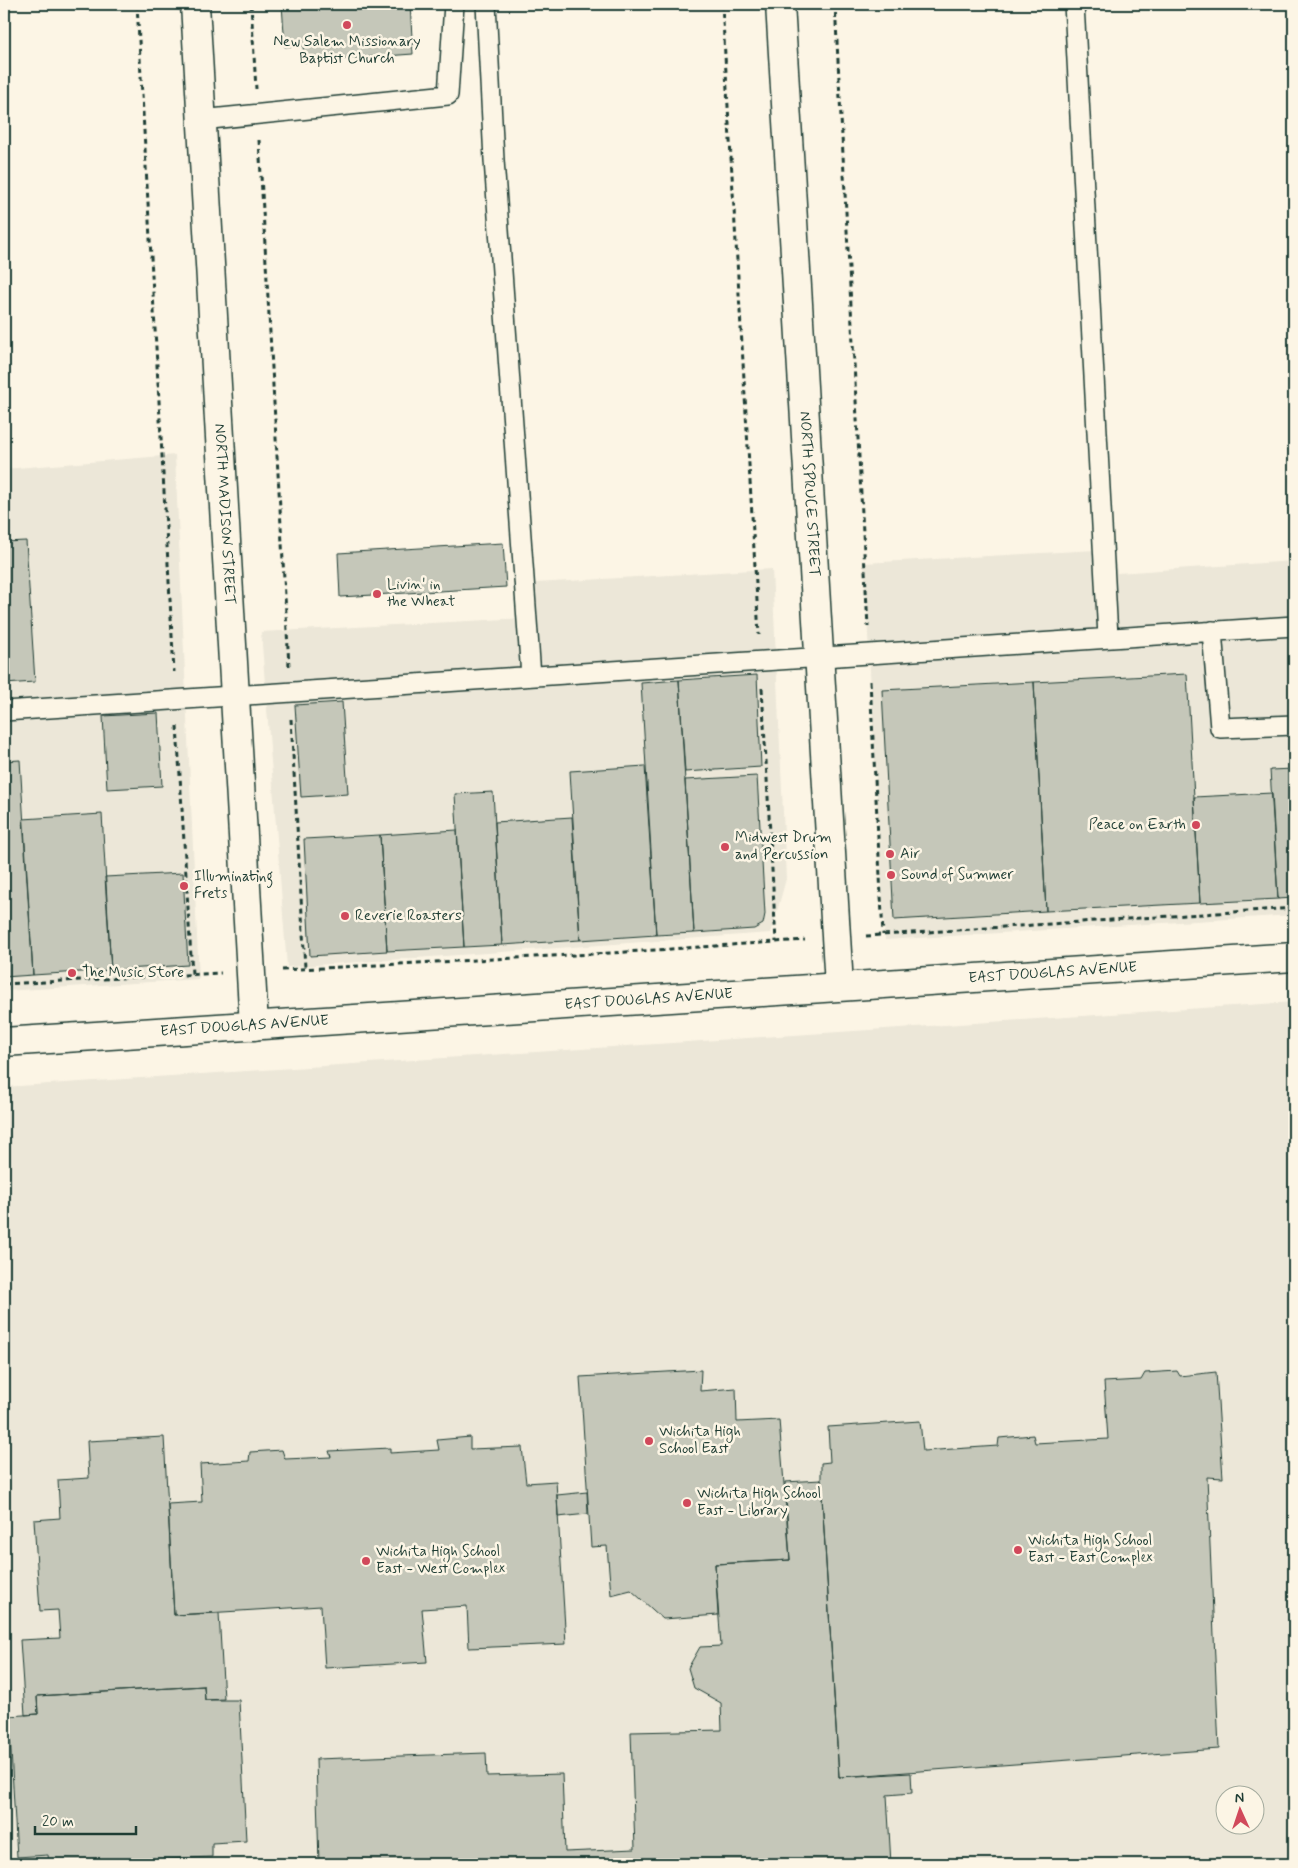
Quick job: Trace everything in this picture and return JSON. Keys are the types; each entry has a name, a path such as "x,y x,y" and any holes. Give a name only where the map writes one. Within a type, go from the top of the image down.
{"street":[{"name":"NORTH MADISON STREET","path":"195,4 254,1026"},
{"name":"NORTH SPRUCE STREET","path":"780,4 839,986"},
{"name":"EAST DOUGLAS AVENUE","path":"4,1042 1294,957"}],"lane":[{"path":"201,120 448,95 454,4"},
{"path":"486,4 494,160 531,676"},
{"path":"1074,4 1108,638"},
{"path":"4,711 234,697 869,652 1294,626"},
{"path":"1212,631 1220,728 1294,725"}],"path":[{"path":"137,4 192,974"},
{"path":"251,4 305,968"},
{"path":"722,4 776,942"},
{"path":"835,4 883,935"},
{"path":"4,984 776,942 1294,908"}],"shaded area":[{"path":"175,455 199,979 4,991 4,469"},
{"path":"1114,549 1117,573 1294,561 1294,915 885,940 864,563"},
{"path":"772,569 786,879 771,933 287,967 261,632 527,618 536,583"},
{"name":"Wichita High School East","path":"1294,1002 1294,1864 4,1864 4,1087"}],"building":[{"name":"New Salem Missionary Baptist Church","path":"410,4 413,54 304,62 303,45 285,47 282,5"},
{"path":"26,541 35,682 4,684 4,542"},
{"path":"503,543 506,587 340,597 338,553"},
{"path":"1187,674 1200,903 1046,911 1034,682"},
{"path":"757,675 761,767 685,772 679,680"},
{"path":"679,680 694,933 656,935 641,683"},
{"path":"1034,682 1046,911 894,920 882,690"},
{"path":"342,702 348,794 301,797 295,705"},
{"path":"158,713 162,786 107,789 103,716"},
{"path":"20,760 33,975 4,977 4,761"},
{"path":"645,766 656,935 580,940 570,771"},
{"path":"1294,769 1294,898 1278,899 1270,770"},
{"name":"Midwest Drum and Percussion","path":"757,776 765,914 763,924 754,929 694,933 685,780"},
{"path":"493,792 502,945 464,947 455,794"},
{"path":"1272,793 1278,899 1200,903 1194,797"},
{"path":"102,814 111,970 33,975 23,819"},
{"path":"572,817 580,940 502,945 495,822"},
{"path":"457,830 464,947 387,951 380,835"},
{"path":"380,835 387,951 310,956 304,839"},
{"path":"183,873 188,965 111,970 105,877"},
{"name":"Wichita High School East - Library","path":"701,1370 700,1391 736,1388 737,1422 779,1420 790,1560 715,1564 718,1615 663,1619 631,1590 611,1595 607,1546 591,1547 580,1377"},
{"name":"Wichita High School East - East Complex","path":"1177,1371 1180,1376 1216,1372 1223,1478 1207,1477 1219,1749 839,1777 821,1480 821,1463 830,1462 828,1427 920,1421 923,1451 998,1446 999,1438 1033,1435 1035,1443 1108,1439 1104,1382 1141,1380 1145,1373"},
{"path":"164,1437 174,1615 219,1613 224,1699 205,1700 204,1686 37,1696 38,1714 25,1715 20,1640 60,1638 58,1610 40,1611 34,1520 60,1518 58,1480 89,1478 87,1441"},
{"name":"Wichita High School East - West Complex","path":"470,1437 470,1449 522,1447 526,1483 556,1481 566,1644 469,1648 467,1606 422,1609 427,1662 325,1668 321,1606 174,1615 168,1504 202,1502 200,1464 249,1461 250,1452 282,1450 285,1459 331,1457 329,1451 390,1448 390,1453 439,1450 437,1440"},
{"path":"821,1480 839,1777 911,1773 912,1793 887,1795 891,1864 319,1864 316,1759 486,1753 487,1776 562,1774 565,1852 635,1849 631,1732 722,1730 721,1703 694,1688 688,1668 700,1647 721,1646 715,1564 790,1560 785,1482"},
{"path":"587,1492 588,1514 558,1517 557,1495"},
{"path":"204,1686 205,1700 239,1700 246,1841 212,1843 212,1857 49,1864 48,1855 17,1857 9,1716 38,1714 37,1696"}],"place":[{"name":"New Salem Missionary Baptist Church","path":"347,25"},
{"name":"Livin' in the Wheat","path":"377,594"},
{"name":"Peace on Earth","path":"1196,825"},
{"name":"Midwest Drum and Percussion","path":"725,847"},
{"name":"Air","path":"890,854"},
{"name":"Sound of Summer","path":"891,875"},
{"name":"Illuminating Frets","path":"184,886"},
{"name":"Reverie Roasters","path":"345,916"},
{"name":"The Music Store","path":"72,973"},
{"name":"Wichita High School East","path":"649,1441"},
{"name":"Wichita High School East - Library","path":"687,1503"},
{"name":"Wichita High School East - East Complex","path":"1018,1550"},
{"name":"Wichita High School East - West Complex","path":"366,1561"}]}
